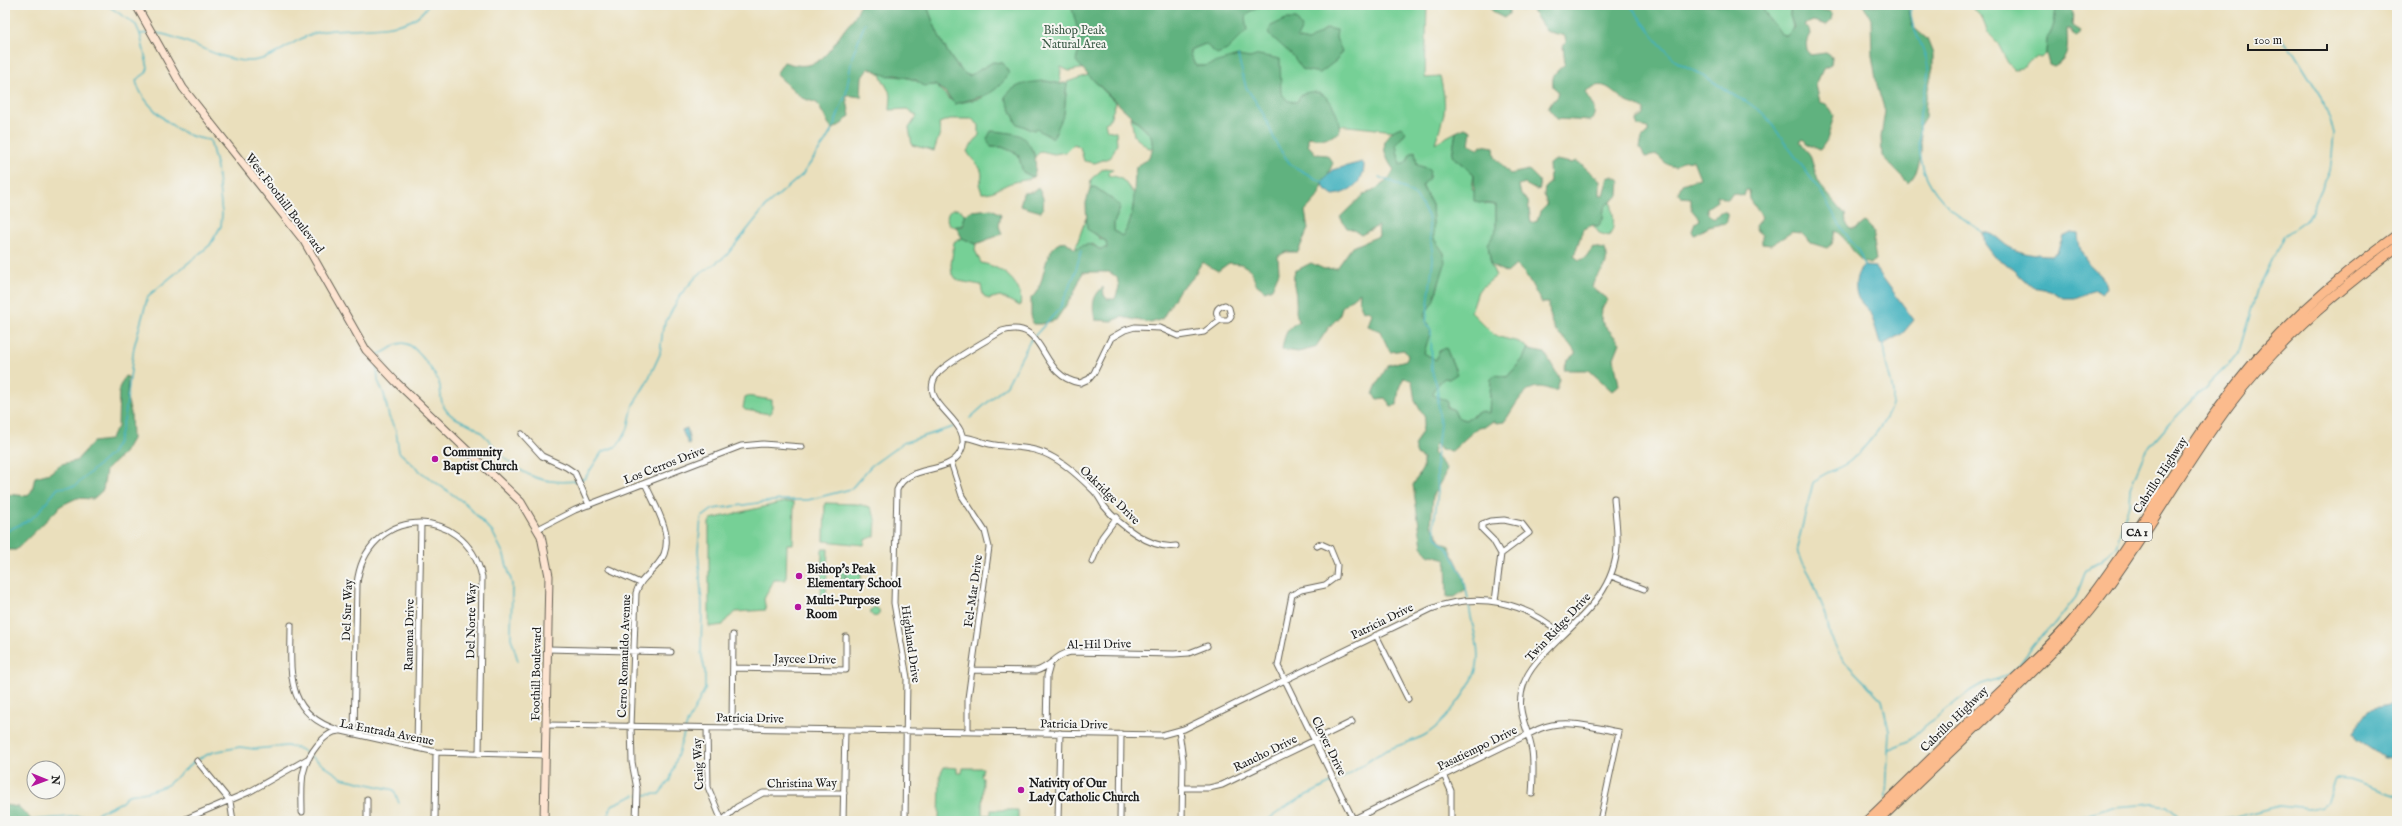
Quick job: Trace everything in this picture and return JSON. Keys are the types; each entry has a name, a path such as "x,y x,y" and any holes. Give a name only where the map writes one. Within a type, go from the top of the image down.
{"highway":[{"name":"Cabrillo Highway","path":"1867,821 2031,665 2076,617 2119,561 2189,451 2238,381 2271,344 2324,292 2397,235"},
{"name":"Cabrillo Highway","path":"1878,821 2039,666 2095,604 2127,561 2191,460 2252,377 2318,309 2352,280 2397,247"}],"street":[{"name":"West Foothill Boulevard","path":"136,5 182,88 304,241 317,262 346,318 366,350 408,394 513,492 530,514 538,529"},
{"path":"951,462 961,451 963,437 961,428 934,398 933,386 935,378 943,369 1002,331 1021,328 1027,330 1036,340 1057,373 1080,383 1089,379 1094,373 1111,338 1124,330 1135,327 1160,328 1178,336 1204,332 1220,320"},
{"path":"522,434 542,456 575,473 589,505"},
{"name":"Oakridge Drive","path":"963,437 974,438 994,445 1024,447 1048,454 1093,490 1104,506 1117,518 1152,544 1176,546"},
{"name":"Los Cerros Drive","path":"538,529 589,505 746,445 802,447"},
{"name":"Fel-Mar Drive","path":"951,462 962,496 985,531 988,542 968,698 968,732"},
{"name":"Highland Drive","path":"905,821 906,668 894,603 897,490 908,476 951,462"},
{"name":"Cerro Romauldo Avenue","path":"636,821 637,789 632,762 631,726 635,600 640,583 661,560 667,541 664,526 645,483"},
{"name":"Twin Ridge Drive","path":"1532,794 1533,756 1520,707 1524,682 1537,661 1599,598 1611,576 1617,547 1614,498"},
{"path":"1092,562 1102,537 1117,518"},
{"path":"1495,601 1501,554 1493,540 1482,529 1482,524 1490,521 1504,520 1522,524 1529,533 1526,537 1501,554"},
{"name":"Del Sur Way","path":"354,734 357,584 360,565 370,548 384,534 402,526 421,523"},
{"name":"Ramona Drive","path":"417,748 421,523"},
{"name":"Del Norte Way","path":"421,523 440,526 458,535 471,550 480,567 482,586 480,754"},
{"name":"Foothill Boulevard","path":"538,529 548,566 548,649 544,821"},
{"name":"Clover Drive","path":"1317,546 1321,544 1330,548 1338,572 1336,577 1325,585 1301,590 1292,595 1278,657 1278,666 1315,740 1352,820"},
{"path":"609,569 640,583"},
{"path":"1611,576 1644,589"},
{"name":"Patricia Drive","path":"546,724 1162,735 1179,731 1438,606 1459,601 1495,601 1517,607 1538,616 1563,636"},
{"path":"291,625 291,674 297,697 311,716 326,725 342,731"},
{"path":"732,728 733,635"},
{"path":"1376,635 1408,699"},
{"name":"Jaycee Drive","path":"733,668 846,670 846,638"},
{"name":"Al-Hil Drive","path":"972,670 1036,671 1045,668 1064,653 1071,652 1174,654 1190,653 1207,646"},
{"path":"548,649 671,652"},
{"path":"1046,733 1047,676 1052,662"},
{"name":"Rancho Drive","path":"1182,788 1209,788 1222,785 1352,722"},
{"name":"Pasatiempo Drive","path":"1352,820 1546,726 1561,723 1619,732 1600,821"},
{"name":"Craig Way","path":"707,728 708,787 722,821"},
{"path":"843,821 845,730"},
{"name":"La Entrada Avenue","path":"181,821 230,801 312,756 326,735 334,731 342,731 436,752 546,755"},
{"path":"1179,731 1182,749 1182,821"},
{"path":"1058,821 1060,733"},
{"path":"1120,821 1121,734"},
{"path":"435,821 436,752"},
{"path":"302,812 303,776 312,756"},
{"path":"197,762 230,801 233,821"},
{"path":"1444,775 1451,791 1450,821"},
{"name":"Christina Way","path":"722,821 737,807 763,793 844,793"},
{"path":"367,799 367,821"}],"green space":[{"path":"860,5 927,5 949,55 962,71 969,76 993,62 1003,63 1009,73 992,92 955,104 945,92 935,85 924,86 916,80 896,75 887,76 869,68 862,77 861,97 846,95 850,116 843,123 832,130 817,103 802,98 776,74 784,62 796,65 806,65 821,59 833,46 852,20"},
{"name":"Bishop Peak Natural Area","path":"927,5 1427,5 1425,78 1440,77 1445,104 1443,117 1435,143 1456,132 1452,156 1474,174 1472,189 1485,204 1496,205 1496,231 1488,244 1491,265 1496,276 1478,291 1471,312 1495,336 1519,342 1528,348 1523,359 1507,377 1495,375 1491,379 1489,414 1481,411 1465,420 1457,417 1454,410 1438,398 1432,396 1434,389 1444,378 1449,379 1455,369 1446,348 1436,360 1424,354 1426,324 1424,315 1436,294 1442,270 1444,253 1434,239 1432,205 1422,185 1429,178 1417,165 1415,152 1410,154 1406,163 1400,165 1396,145 1405,132 1203,111 1204,66 1196,66 1190,55 1190,50 1205,44 1069,71 1061,67 1060,84 1046,81 1005,97 1017,124 1034,130 1064,114 1067,82 1088,75 1116,103 1109,121 1105,123 1107,130 1116,132 1117,144 1111,157 1095,163 1084,161 1080,147 1074,144 1066,152 1054,154 1041,151 1035,157 1033,151 1008,134 998,131 991,147 1002,147 1018,154 1023,172 1033,177 1011,183 991,192 982,193 979,184 982,174 981,170 967,151 979,135 979,125 972,119 950,119 939,123 940,133 934,151 912,145 909,128 917,116 907,109 890,110 891,95 879,73 912,79 924,86 935,85 955,104 982,98 993,62 969,76 962,71 949,55"},
{"path":"1071,5 1266,5 1251,11 1245,17 1247,30 1227,50 1217,54 1205,44 1190,50 1190,55 1196,66 1204,66 1238,56 1250,58 1259,55 1280,59 1281,93 1288,101 1297,102 1302,94 1311,92 1319,93 1330,101 1337,115 1340,131 1325,138 1308,137 1308,145 1316,154 1327,155 1333,163 1317,198 1305,211 1308,229 1298,252 1286,252 1278,256 1279,272 1272,288 1265,291 1256,284 1251,270 1241,264 1229,263 1218,271 1202,262 1192,279 1180,289 1162,319 1151,323 1121,317 1112,321 1095,320 1093,306 1097,294 1103,287 1104,295 1107,299 1115,299 1119,287 1117,277 1109,272 1083,272 1073,295 1056,320 1041,324 1033,324 1031,315 1031,298 1037,292 1051,250 1065,241 1075,249 1087,244 1093,245 1099,249 1107,248 1106,241 1087,229 1086,203 1090,188 1095,187 1121,206 1114,223 1114,231 1122,236 1130,220 1134,203 1136,167 1151,154 1152,151 1151,135 1088,75 1076,61 1081,42"},
{"path":"1489,5 1509,5 1509,14 1504,18 1494,13"},
{"path":"1511,5 1762,5 1768,18 1781,34 1787,36 1794,27 1790,16 1791,5 1813,5 1821,10 1829,11 1832,14 1831,21 1827,25 1813,21 1804,25 1809,28 1810,34 1806,44 1810,55 1826,53 1832,57 1831,65 1823,69 1816,85 1820,102 1826,104 1834,115 1827,140 1820,150 1807,144 1804,139 1800,141 1810,155 1819,184 1845,214 1846,223 1851,229 1856,229 1865,222 1875,232 1873,242 1876,260 1870,264 1864,262 1840,234 1835,231 1832,244 1827,248 1811,243 1801,233 1792,232 1771,245 1762,244 1762,235 1756,230 1755,226 1762,217 1750,199 1749,190 1746,190 1744,196 1733,193 1728,200 1716,195 1717,201 1707,208 1707,213 1714,219 1720,212 1726,212 1728,217 1726,223 1708,227 1694,235 1692,231 1695,223 1700,220 1691,209 1691,198 1681,197 1678,193 1682,184 1700,178 1693,160 1682,161 1675,167 1668,165 1657,155 1645,157 1640,148 1642,138 1648,132 1648,128 1638,126 1636,121 1644,115 1644,110 1627,102 1603,86 1592,87 1585,92 1594,109 1591,121 1557,119 1548,108 1552,101 1556,99 1558,91 1553,87 1554,76 1565,64 1563,46 1566,42 1565,36 1546,31 1531,9 1521,10"},
{"path":"1762,5 1791,5 1790,15 1793,27 1787,36 1781,34 1768,18"},
{"path":"1863,5 1908,5 1912,26 1927,39 1933,54 1933,67 1926,99 1925,118 1918,129 1921,142 1919,164 1913,178 1908,183 1882,156 1881,137 1885,111 1877,85 1872,55 1871,19"},
{"path":"1970,5 2034,5 2042,8 2045,5 2057,5 2052,31 2047,38 2046,53 2041,58 2033,58 2024,67 2014,69 2008,63 1997,42 1988,33 1982,18"},
{"path":"2056,5 2068,5 2073,12 2072,26 2080,31 2077,37 2073,35 2070,29 2067,29 2066,55 2063,60 2054,67 2049,65 2046,53 2047,38 2053,27"},
{"path":"1286,19 1296,19 1302,28 1297,38 1308,41 1327,28 1337,30 1336,38 1342,51 1337,60 1320,73 1303,70 1293,56 1268,33 1271,26"},
{"path":"1046,81 1060,84 1067,82 1064,114 1053,138 1036,129 1034,130 1017,124 1005,97 1013,89 1023,84"},
{"path":"1131,117 1151,135 1153,149 1147,147 1134,136"},
{"path":"1401,127 1406,132 1396,145 1400,165 1406,163 1410,154 1415,151 1417,165 1430,169 1429,178 1422,186 1432,205 1434,239 1444,253 1445,264 1433,302 1424,315 1431,330 1424,353 1436,360 1439,351 1446,348 1457,374 1449,379 1444,378 1434,389 1433,395 1447,401 1447,407 1454,410 1457,417 1465,420 1481,411 1489,413 1491,379 1495,375 1507,377 1523,359 1528,348 1529,350 1545,353 1560,379 1557,390 1539,387 1528,391 1518,400 1504,422 1497,423 1493,421 1486,426 1478,427 1452,451 1441,450 1438,445 1435,444 1433,453 1446,468 1444,476 1433,495 1431,524 1442,542 1449,546 1464,578 1466,589 1455,597 1447,597 1446,559 1432,555 1429,556 1422,546 1413,485 1423,468 1423,459 1417,455 1414,446 1422,431 1425,418 1415,401 1412,381 1404,377 1399,388 1397,405 1391,406 1385,398 1377,399 1373,395 1377,384 1388,365 1406,360 1408,356 1404,350 1390,352 1380,331 1368,326 1372,313 1369,310 1363,311 1359,302 1360,292 1342,307 1339,317 1329,327 1315,348 1298,352 1282,350 1286,333 1291,327 1299,322 1296,312 1294,282 1295,271 1311,263 1324,269 1337,268 1352,247 1379,236 1378,226 1361,235 1352,229 1347,228 1340,217 1364,194 1373,191 1388,180 1394,170 1387,158 1384,146 1389,135 1394,130"},
{"path":"1465,128 1471,131 1469,144 1478,149 1481,145 1494,147 1495,157 1510,174 1529,170 1539,180 1540,189 1536,190 1525,184 1519,186 1521,195 1528,201 1531,223 1537,221 1540,212 1547,205 1544,195 1545,187 1550,183 1549,164 1556,160 1571,163 1577,161 1600,180 1600,195 1603,195 1608,178 1613,176 1620,180 1619,195 1604,207 1603,219 1598,226 1593,225 1583,229 1574,256 1579,260 1585,258 1593,247 1605,249 1605,267 1594,280 1592,287 1608,300 1602,308 1601,321 1620,343 1614,358 1619,385 1612,391 1589,370 1564,370 1567,360 1576,354 1571,346 1555,329 1550,315 1549,303 1542,303 1528,278 1516,265 1507,273 1491,265 1488,244 1496,231 1496,205 1474,201 1474,174 1452,156 1456,132"},
{"path":"991,131 1019,135 1024,138 1034,154 1036,166 1033,177 1023,172 1018,154 1002,147 991,147 987,139"},
{"path":"1104,168 1113,169 1109,173 1110,176 1115,176 1125,182 1135,195 1129,228 1122,236 1114,231 1114,223 1121,206 1095,187 1090,188 1091,179"},
{"path":"1038,188 1043,200 1043,209 1041,212 1020,206 1023,193 1033,192"},
{"path":"1611,200 1613,228 1609,236 1599,233 1593,225 1598,226 1603,219 1604,207"},
{"path":"956,209 962,212 965,218 962,224 956,227 950,224 947,218 950,212"},
{"path":"992,209 1001,214 999,226 1002,234 976,244 962,238 956,226 963,226 964,215 971,211"},
{"path":"1086,218 1086,223 1100,239 1106,241 1107,248 1099,249 1093,244 1075,249"},
{"path":"962,238 976,244 975,250 981,263 996,268 1010,277 1019,290 1021,298 1020,306 1000,296 988,299 983,295 981,285 959,281 952,275 951,265 954,242"},
{"path":"125,376 128,377 127,398 131,413 132,439 124,453 106,470 103,490 93,499 77,498 62,505 16,550 5,550 5,494 28,496 32,490 35,477 50,473 61,464 76,461 93,442 109,440 118,427 119,388"},
{"path":"747,396 772,400 772,412 770,414 745,410 743,408 745,397"},
{"path":"785,502 794,502 793,544 787,544 786,580 774,580 764,599 766,610 736,612 727,619 723,625 709,627 709,523 711,519"},
{"path":"825,503 857,504 870,507 876,519 875,536 865,540 864,545 824,541"},
{"path":"822,549 828,549 826,596 821,596"},
{"path":"841,566 845,566 845,585 841,585"},
{"path":"846,571 861,572 861,583 846,582"},
{"path":"875,607 880,612 875,617 870,612"},
{"path":"944,767 957,768 957,773 962,773 963,768 983,768 981,776 983,777 982,815 991,815 991,810 1018,810 1018,821 939,821 940,775"},
{"path":"5,805 19,807 31,819 5,821"}],"water":[{"path":"1362,162 1364,164 1364,170 1355,186 1345,192 1333,195 1325,189 1322,182 1332,170"},
{"path":"1983,232 1991,234 2009,247 2019,251 2047,256 2052,256 2057,252 2063,237 2071,233 2078,234 2083,256 2104,280 2107,288 2101,293 2094,290 2075,298 2063,298 2049,290 2032,287 2004,262 1995,257 1985,244"},
{"path":"1864,266 1875,267 1914,320 1903,333 1884,344 1880,343 1870,313 1858,298 1856,281 1859,272"},
{"path":"687,428 690,443 688,444 682,430"},
{"path":"2397,701 2397,757 2384,758 2356,739 2353,732 2370,709 2388,705"}],"waterway":[{"path":"5,532 29,520 38,513 58,488 75,486 111,454 118,442 125,416 134,347 148,296 210,245 221,226 222,214 217,168 210,140 194,137 182,131 165,120 149,104 138,88 136,80 146,73 148,68 140,34 136,25 107,5"},
{"path":"156,33 179,39 223,56 246,61 256,61 274,54 300,39 319,32 378,28 410,21 422,12 428,5"},
{"path":"1630,5 1659,43 1677,62 1703,75 1738,98 1746,101 1765,115 1821,192 1842,229 1860,252 1864,266"},
{"path":"1911,5 1912,22 1927,60 1928,68 1928,76 1922,101 1919,124 1919,145 1922,163 1927,178 1936,193 1948,206 1983,232"},
{"path":"580,480 585,478 602,452 617,446 628,428 633,405 647,382 660,354 663,327 681,294 697,276 726,256 767,205 802,175 825,142 832,130 846,94 852,57 865,23"},
{"path":"140,34 150,33"},
{"path":"1889,749 1909,741 1925,726 1970,691 1982,684 2007,676 2018,666 2044,632 2054,625 2076,597 2085,573 2091,566 2101,561 2116,546 2129,504 2130,488 2145,452 2170,423 2228,365 2239,351 2257,291 2284,236 2305,221 2313,208 2330,170 2332,156 2334,132 2322,98 2294,53 2282,40"},
{"path":"1238,56 1246,87 1262,111 1278,147 1291,165 1322,182"},
{"path":"1379,177 1397,184 1416,196 1428,216 1433,259 1426,324 1431,330 1432,371 1437,386 1440,424 1436,460 1438,491 1434,524 1436,536 1450,552 1464,578 1468,599"},
{"path":"970,418 1007,385 1030,341 1060,308 1075,274 1081,251"},
{"path":"378,360 379,354 396,345 403,343 407,344 421,356 435,375 440,386 441,400 450,414 481,432 504,457 520,470 529,475 546,480 565,482 576,481"},
{"path":"1884,344 1885,358 1893,391 1893,398 1888,415 1883,424 1869,441 1850,461 1841,467 1826,473 1813,483 1797,547 1798,554 1810,575 1826,615 1830,635 1843,660 1882,700 1889,731 1886,797"},
{"path":"377,366 378,381 384,394 389,417 396,431 399,452 421,472 466,504 493,533 504,555 512,584 511,638 518,661"},
{"path":"639,795 659,794 670,780 687,724 705,689 705,671 701,652 702,606 698,550 701,518 713,509 781,500 808,500 851,489 871,466 903,443 953,427"},
{"path":"1337,781 1383,752 1415,740 1433,730 1457,704 1470,684 1477,666 1478,658 1478,650 1469,603"},
{"path":"198,759 213,752 240,747 254,749 287,746 300,749 342,778 394,790 399,803"},
{"path":"19,821 94,815 122,802 128,795 147,792 167,785 195,761"},
{"path":"2211,821 2233,818 2279,806 2309,809 2322,806 2328,801 2336,779 2350,780 2397,796"},
{"path":"1266,821 1290,804 1333,782"},
{"path":"606,821 612,805 635,795"},
{"path":"2066,821 2113,807 2154,804 2167,806 2184,821"}],"place":[{"name":"Community Baptist Church","path":"435,459"},
{"name":"Bishop's Peak Elementary School","path":"799,576"},
{"name":"Multi-Purpose Room","path":"798,607"},
{"name":"Nativity of Our Lady Catholic Church","path":"1021,790"}]}
